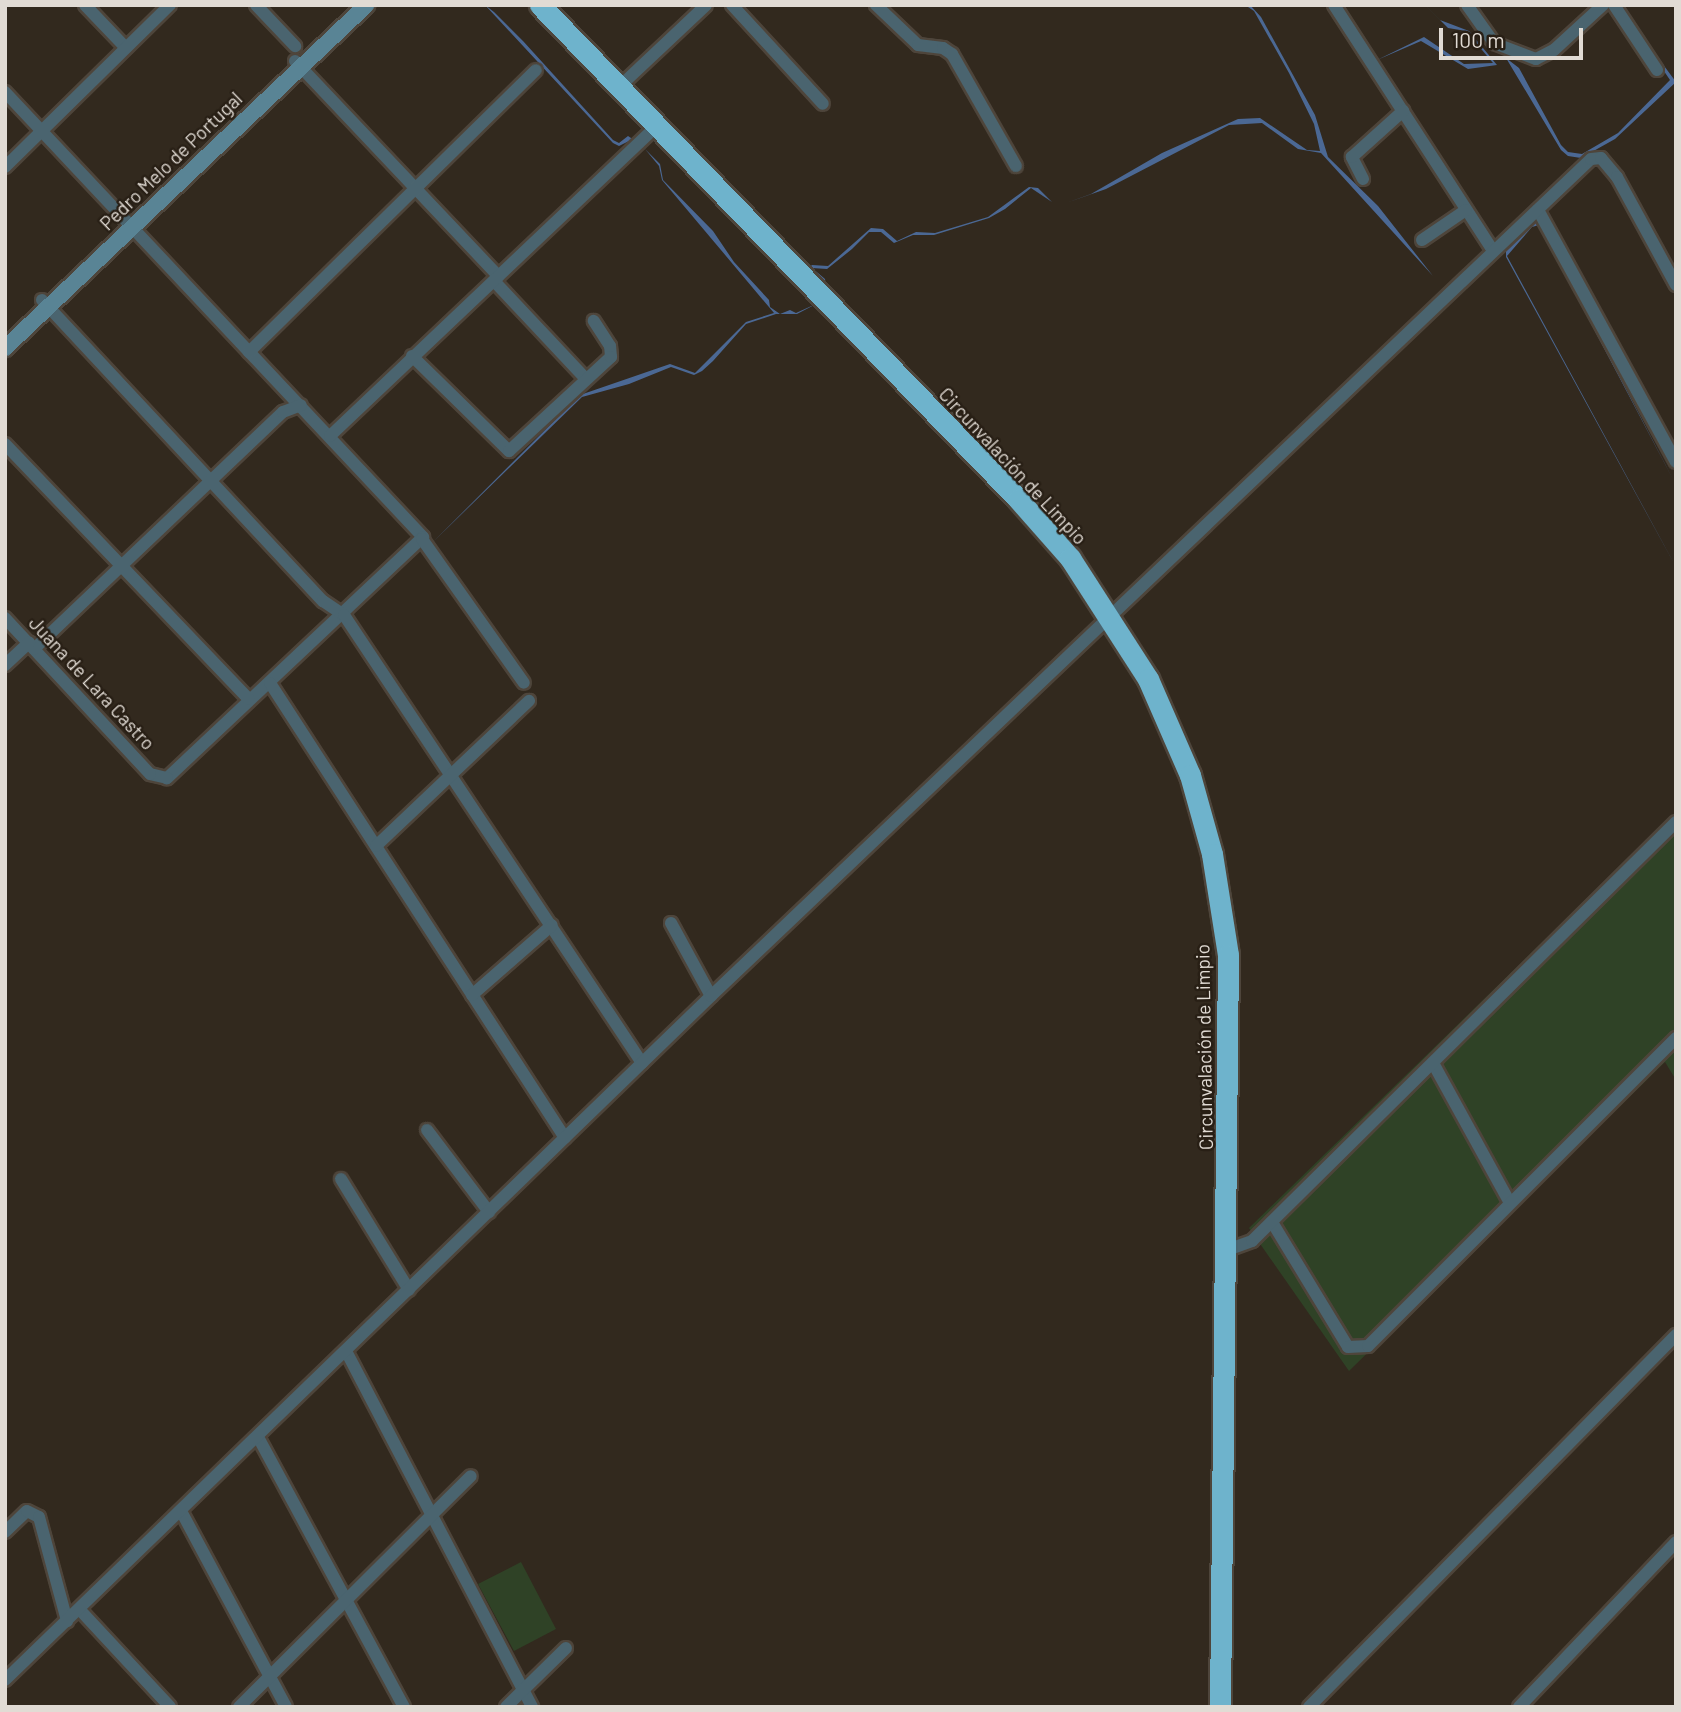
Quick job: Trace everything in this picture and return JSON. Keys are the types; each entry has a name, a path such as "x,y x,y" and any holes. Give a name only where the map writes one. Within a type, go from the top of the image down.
{"highway":[{"name":"Circunvalación de Limpio","path":"540,5 617,89 657,126 1018,499 1070,558 1110,616 1148,679 1190,775 1212,854 1228,955 1227,1250 1220,1707"}],"street":[{"path":"85,5 126,48"},
{"path":"5,167 170,5"},
{"path":"256,5 297,58 586,379"},
{"name":"Pedro Melo de Portugal","path":"5,348 46,303 354,5"},
{"name":"Pedro Melo de Portugal","path":"297,58 366,5"},
{"path":"617,89 706,5"},
{"path":"732,5 823,104"},
{"path":"876,5 919,45 943,48 952,54 1016,166"},
{"path":"1334,5 1492,249"},
{"path":"1467,5 1494,43 1536,59 1554,50 1603,5"},
{"path":"1614,5 1657,70"},
{"path":"249,352 536,70"},
{"path":"5,92 421,532 422,539 524,683"},
{"path":"1363,178 1352,158 1403,111"},
{"path":"330,436 657,126"},
{"path":"5,1681 711,996 1492,249 1591,159 1601,158 1617,177 1676,285"},
{"path":"1538,209 1676,462"},
{"path":"1422,240 1466,210"},
{"path":"46,303 323,601 344,615 453,773 642,1063"},
{"name":"Pedro Melo de Portugal","path":"5,335 46,303"},
{"path":"412,356 508,451 611,354 594,321"},
{"path":"5,665 32,646 122,565 283,412 301,405"},
{"path":"5,444 248,698 270,683 422,539"},
{"name":"Juana de Lara Castro","path":"5,618 150,774 167,778 248,698"},
{"path":"270,683 565,1138"},
{"path":"376,846 529,701"},
{"path":"1227,1250 1248,1244 1272,1222 1676,822"},
{"path":"671,923 711,996"},
{"path":"472,995 552,925"},
{"path":"1272,1222 1348,1347 1361,1349 1676,1038"},
{"path":"1433,1063 1509,1202"},
{"path":"427,1130 489,1212"},
{"path":"341,1179 409,1290"},
{"path":"1309,1707 1676,1335"},
{"path":"346,1351 532,1707"},
{"path":"258,1437 404,1707"},
{"path":"239,1707 471,1476"},
{"path":"5,1532 27,1511 39,1517 68,1621"},
{"path":"181,1511 286,1707"},
{"path":"1519,1707 1676,1542"},
{"path":"80,1610 170,1707"},
{"path":"506,1707 566,1648"}],"green space":[{"path":"1676,812 1676,1080 1665,1062 1349,1371 1249,1228"},
{"path":"521,1562 556,1629 514,1651 478,1584"}],"water":[{"path":"485,5 523,41 613,140 619,143 628,136 634,140 498,268 631,140 619,146 613,143"},
{"path":"1245,5 1250,5 1261,17 1315,115 1328,157 1378,206 1433,276 1321,153 1298,149 1262,123 1229,125 1106,189 1066,203 1091,194 1162,153 1238,119 1260,118 1307,150 1320,151 1314,124 1289,73 1254,11"},
{"path":"1619,5 1676,82 1615,139 1581,158 1568,156 1561,150 1506,58 1519,68 1561,145 1568,152 1582,154 1618,133 1670,80"},
{"path":"1440,20 1469,31 1497,65 1468,69 1421,41 1377,60 1424,37 1464,64 1493,63 1466,31 1448,28"},
{"path":"645,149 660,164 663,180 713,231 734,262 769,300 770,307 780,314 746,324 713,361 694,375 671,367 629,384 582,397 433,542 580,395 670,364 695,373 746,322 774,313 662,180 659,166"},
{"path":"1029,187 1038,188 1052,202 1031,188 989,218 934,235 913,235 894,243 881,232 869,232 827,269 812,268 825,279 826,286 808,269 812,265 828,266 871,228 883,229 897,241 916,232 935,233 988,217"},
{"path":"1536,222 1540,224 1676,485 1539,225 1532,227 1507,256 1676,567 1506,257 1506,251"},
{"path":"818,303 797,314 780,314 790,310 796,313"}]}
